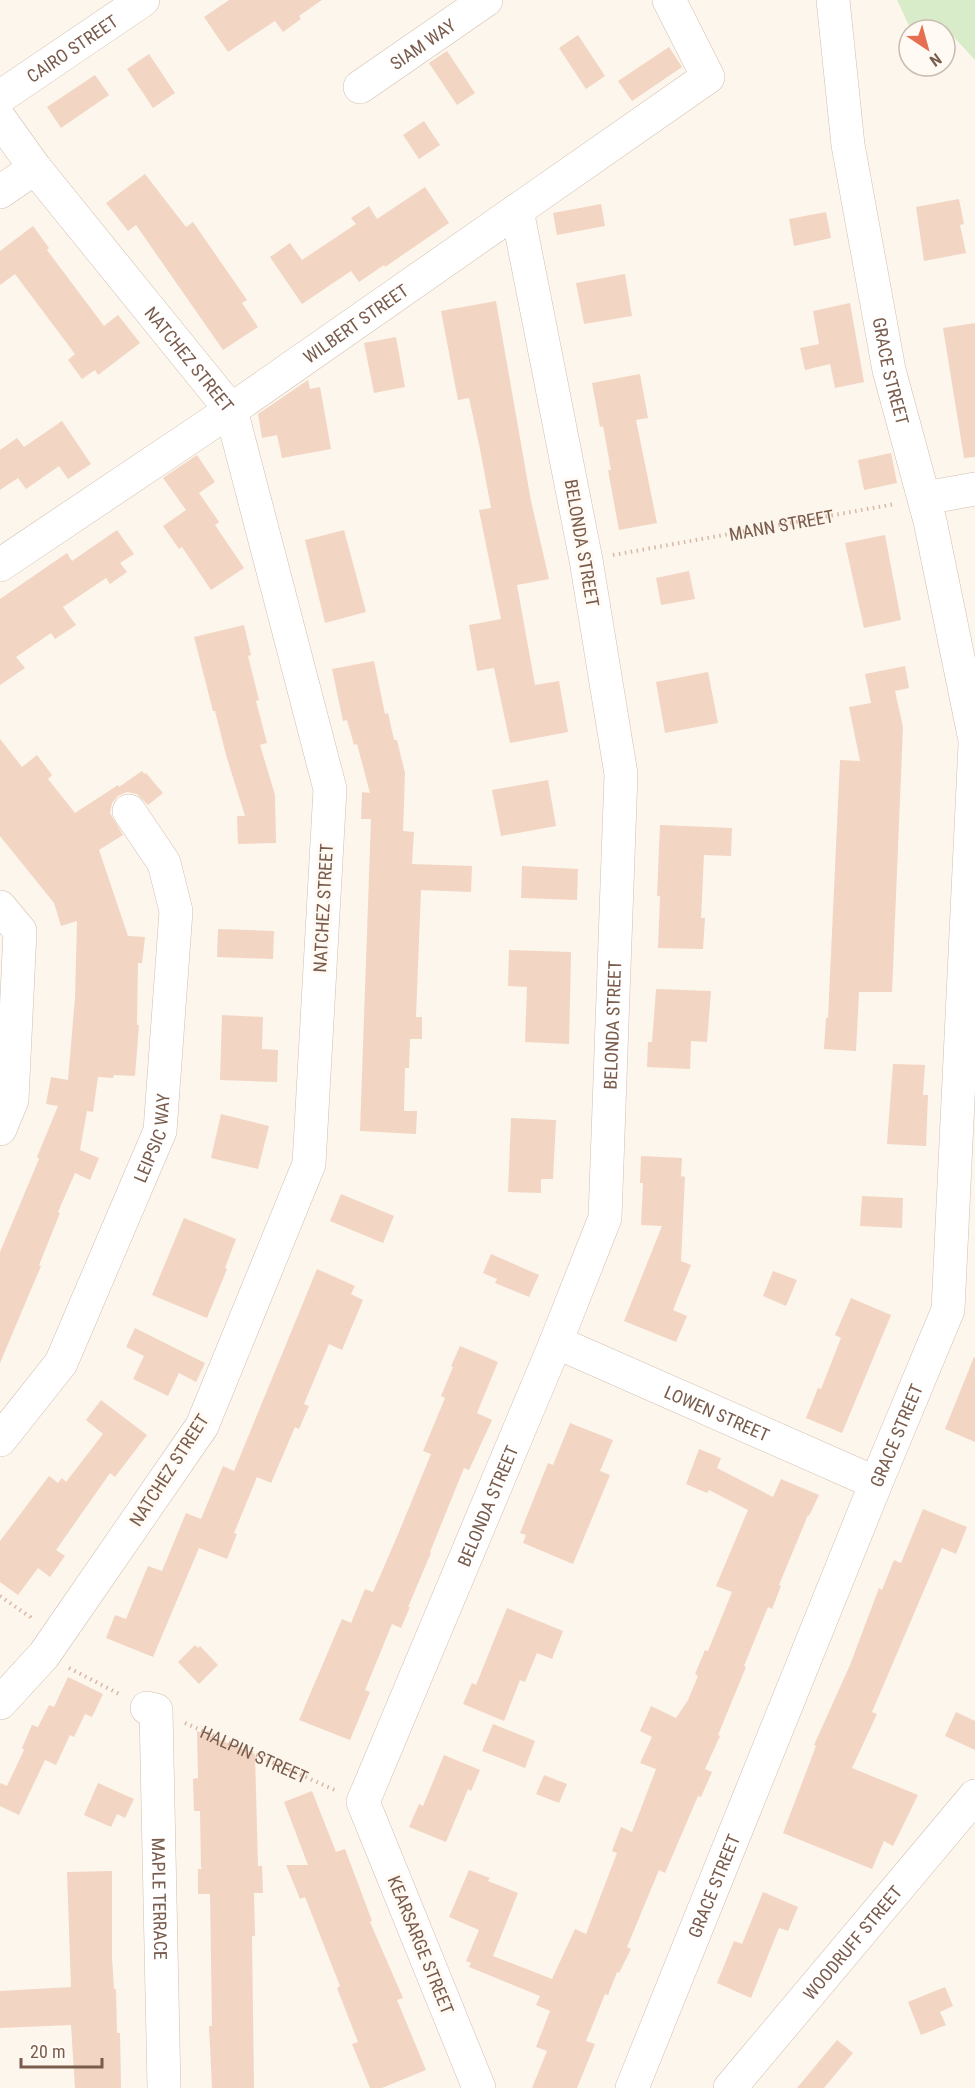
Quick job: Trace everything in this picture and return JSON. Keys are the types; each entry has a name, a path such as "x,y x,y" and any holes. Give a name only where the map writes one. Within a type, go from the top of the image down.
{"street":[{"name":"CAIRO STREET","path":"0,97 143,0"},
{"name":"SIAM WAY","path":"360,87 486,0"},
{"name":"WILBERT STREET","path":"0,565 231,410 708,77 669,0"},
{"name":"GRACE STREET","path":"833,3 848,145 887,359 925,498 975,740"},
{"name":"NATCHEZ STREET","path":"0,119 35,168 231,410 330,789 309,1164 202,1426 44,1655 0,1703"},
{"path":"0,192 35,168"},
{"name":"BELONDA STREET","path":"363,1802 556,1342 605,1218 621,774 586,560 517,210"},
{"path":"925,498 975,489"},
{"name":"GRACE STREET","path":"632,2088 948,1310 975,744"},
{"name":"LEIPSIC WAY","path":"0,1440 61,1362 160,1131 176,911 164,862 129,811"},
{"path":"0,907 20,931 12,1100 0,1129"},
{"name":"LOWEN STREET","path":"556,1342 876,1483"},
{"name":"MAPLE TERRACE","path":"152,1709 164,2088"},
{"name":"WOODRUFF STREET","path":"730,2088 975,1796"},
{"name":"KEARSARGE STREET","path":"363,1802 479,2088"}],"path":[{"name":"MANN STREET","path":"586,560 925,498"},
{"path":"0,1596 30,1617 44,1655"},
{"name":"HALPIN STREET","path":"44,1655 152,1709 363,1802"}],"green space":[{"path":"897,0 975,0 975,60 957,40 957,18 905,18"}],"building":[{"path":"229,0 322,0 299,16 301,19 283,32 275,21 228,52 204,17"},
{"path":"578,35 605,76 586,89 559,48"},
{"path":"669,47 682,67 632,101 618,81"},
{"path":"447,51 475,93 457,105 429,63"},
{"path":"149,54 175,93 153,108 127,69"},
{"path":"95,75 109,95 61,128 47,107"},
{"path":"424,121 440,145 419,159 403,135"},
{"path":"145,174 186,227 193,222 247,300 242,303 258,327 223,350 136,225 128,231 106,203"},
{"path":"425,187 449,223 359,282 351,271 302,304 270,257 290,243 302,260 356,224 351,218 369,206 377,219"},
{"path":"959,199 964,224 960,225 966,253 924,261 916,207"},
{"path":"601,204 605,226 557,235 553,213"},
{"path":"826,212 831,238 794,246 789,219"},
{"path":"33,226 49,248 47,250 104,326 118,315 140,343 98,375 95,370 82,379 68,360 75,354 15,274 0,285 0,251"},
{"path":"625,274 632,316 584,324 576,283"},
{"path":"496,301 531,501 549,579 517,585 535,685 559,681 568,732 510,743 494,668 477,671 469,625 501,619 479,510 491,508 480,449 469,398 458,400 441,311"},
{"path":"850,303 864,382 835,388 830,364 805,370 800,348 819,344 813,311"},
{"path":"975,323 975,457 964,458 943,328"},
{"path":"396,337 405,387 374,393 364,343"},
{"path":"640,374 648,418 636,420 657,523 619,530 603,426 600,427 592,383"},
{"path":"308,380 310,389 320,387 331,449 282,458 277,435 262,438 258,414"},
{"path":"62,421 91,464 68,479 59,466 26,489 18,478 0,490 0,450 17,438 24,447"},
{"path":"891,453 897,483 864,490 858,460"},
{"path":"197,455 215,482 199,493 219,522 215,525 244,568 211,590 182,547 179,549 163,526 186,510 163,478"},
{"path":"117,530 134,554 120,563 127,572 110,584 106,578 63,607 76,625 55,639 51,633 16,657 25,668 0,685 0,599 67,553 72,561"},
{"path":"344,530 366,612 325,623 305,540"},
{"path":"885,535 901,620 864,628 845,543"},
{"path":"689,571 695,599 661,605 656,578"},
{"path":"244,625 251,655 248,656 259,700 256,701 267,743 260,745 275,795 276,843 238,844 237,816 245,816 215,711 213,711 194,637"},
{"path":"374,661 385,714 388,713 405,773 403,831 414,832 412,864 472,866 471,892 421,890 416,1017 422,1017 422,1039 410,1039 409,1068 405,1068 404,1111 417,1111 416,1134 360,1131 371,819 361,819 362,792 370,793 357,744 354,745 347,720 343,721 332,669"},
{"path":"905,666 909,688 895,691 903,727 892,992 859,992 856,1051 824,1049 826,1018 828,1018 840,760 860,761 849,707 871,703 865,674"},
{"path":"708,672 718,723 665,733 656,682"},
{"path":"0,739 22,767 37,755 52,775 48,779 75,813 142,771 163,793 148,805 137,794 127,792 118,796 112,803 110,813 123,835 99,850 128,936 145,937 142,963 138,963 137,1025 139,1025 135,1076 98,1077 93,1112 87,1111 80,1150 99,1158 90,1180 75,1173 58,1212 60,1213 39,1265 41,1266 0,1363 0,1252 39,1159 37,1157 58,1106 46,1104 51,1077 68,1080 75,998 77,921 61,926 54,903 0,836"},
{"path":"548,780 556,826 501,836 492,790"},
{"path":"660,825 732,828 731,856 704,855 701,918 705,918 703,949 658,948 660,896 657,896"},
{"path":"522,866 578,869 577,900 521,898"},
{"path":"218,929 274,931 273,959 217,957"},
{"path":"509,950 571,952 569,1044 525,1042 527,987 508,986"},
{"path":"656,989 711,991 707,1042 691,1041 690,1069 647,1067 648,1042 652,1042"},
{"path":"222,1015 263,1017 262,1049 278,1050 277,1082 220,1080"},
{"path":"893,1064 925,1065 923,1095 928,1095 926,1146 887,1144"},
{"path":"221,1114 269,1126 258,1169 211,1158"},
{"path":"511,1118 556,1120 553,1179 541,1179 541,1193 508,1192"},
{"path":"641,1156 682,1158 681,1178 685,1177 681,1261 691,1265 673,1310 687,1316 676,1342 624,1321 662,1226 641,1225 643,1183 640,1183"},
{"path":"341,1194 394,1216 383,1243 330,1221"},
{"path":"862,1196 903,1198 902,1228 860,1226"},
{"path":"184,1218 236,1239 225,1268 227,1269 207,1318 152,1295"},
{"path":"491,1254 539,1275 529,1297 495,1283 497,1279 483,1273"},
{"path":"317,1269 355,1286 351,1294 363,1300 342,1350 329,1344 304,1404 309,1406 299,1429 295,1427 271,1483 257,1477 234,1533 237,1534 227,1559 199,1548 153,1657 106,1638 115,1615 126,1619 148,1566 162,1571 186,1513 201,1519 223,1466 234,1471"},
{"path":"773,1271 797,1280 786,1306 763,1296"},
{"path":"851,1298 891,1315 842,1433 806,1418 818,1388 821,1389 841,1338 835,1335"},
{"path":"135,1328 205,1363 196,1382 179,1373 168,1396 133,1379 144,1356 126,1347"},
{"path":"460,1346 498,1362 477,1413 492,1420 469,1470 464,1468 401,1628 392,1624 365,1690 370,1692 350,1740 299,1720 342,1619 351,1623 365,1589 373,1592 399,1532 431,1454 423,1451 445,1398 441,1396"},
{"path":"975,1357 975,1442 945,1429"},
{"path":"101,1400 147,1435 115,1477 110,1473 56,1550 65,1556 50,1577 38,1568 18,1595 0,1582 0,1541 49,1476 58,1483 62,1478 66,1482 103,1434 86,1420"},
{"path":"570,1423 613,1440 600,1471 610,1475 573,1564 523,1543 526,1535 520,1533 548,1463 553,1465"},
{"path":"699,1449 721,1458 717,1468 773,1497 781,1479 819,1495 808,1515 779,1585 781,1586 772,1609 768,1607 744,1666 746,1667 718,1735 720,1736 705,1769 712,1772 701,1797 698,1796 665,1873 659,1870 627,1947 631,1949 619,1973 617,1972 608,1995 605,1994 586,2041 595,2044 577,2088 532,2088 547,2051 536,2047 550,2011 536,2005 540,1996 469,1967 471,1963 466,1961 479,1930 449,1917 469,1870 490,1878 488,1881 518,1893 493,1956 552,1979 575,1929 586,1934 617,1853 612,1851 621,1827 632,1832 656,1769 640,1763 652,1737 640,1731 651,1706 676,1718 688,1700 698,1676 695,1674 705,1650 708,1651 732,1592 716,1586 748,1510 709,1490 707,1493 686,1484"},
{"path":"923,1509 967,1527 956,1554 942,1548 872,1712 877,1714 852,1768 918,1795 893,1846 884,1841 872,1869 783,1833 816,1746 814,1745 850,1665 879,1588 882,1590 894,1560 901,1563"},
{"path":"507,1608 563,1631 552,1659 537,1653 525,1682 520,1680 504,1721 463,1704 472,1683 476,1685"},
{"path":"195,1645 198,1648 200,1646 218,1665 199,1684 178,1662"},
{"path":"68,1677 103,1694 92,1717 85,1714 74,1737 70,1735 56,1765 45,1760 19,1815 0,1806 0,1783 7,1786 24,1750 22,1748 32,1725 38,1727 49,1705 54,1707"},
{"path":"956,1712 975,1721 975,1750 945,1736"},
{"path":"493,1724 535,1741 525,1768 482,1751"},
{"path":"197,1731 255,1754 258,1866 262,1866 263,1893 254,1893 255,1936 252,1936 254,2088 212,2088 209,2026 212,2026 210,1894 198,1894 198,1869 203,1869 201,1868 200,1811 194,1811 193,1779 198,1778"},
{"path":"444,1755 480,1770 471,1791 468,1789 446,1842 409,1827 419,1804 423,1806"},
{"path":"544,1775 567,1784 559,1803 536,1794"},
{"path":"98,1783 134,1799 125,1818 117,1814 111,1827 84,1815"},
{"path":"312,1791 336,1852 345,1849 372,1921 370,1922 403,1998 397,2000 426,2070 382,2088 370,2088 352,2044 358,2042 337,1988 340,1986 305,1897 300,1899 286,1865 308,1865 284,1802"},
{"path":"112,1871 112,1957 114,1989 116,1989 117,2033 120,2033 121,2088 75,2088 71,2025 0,2028 0,1991 71,1987 67,1872"},
{"path":"763,1892 798,1907 788,1931 779,1928 751,1998 717,1983 734,1941 742,1944"},
{"path":"945,1987 953,2006 940,2012 946,2025 921,2035 908,2002"},
{"path":"837,2040 853,2053 824,2088 797,2088"}]}
